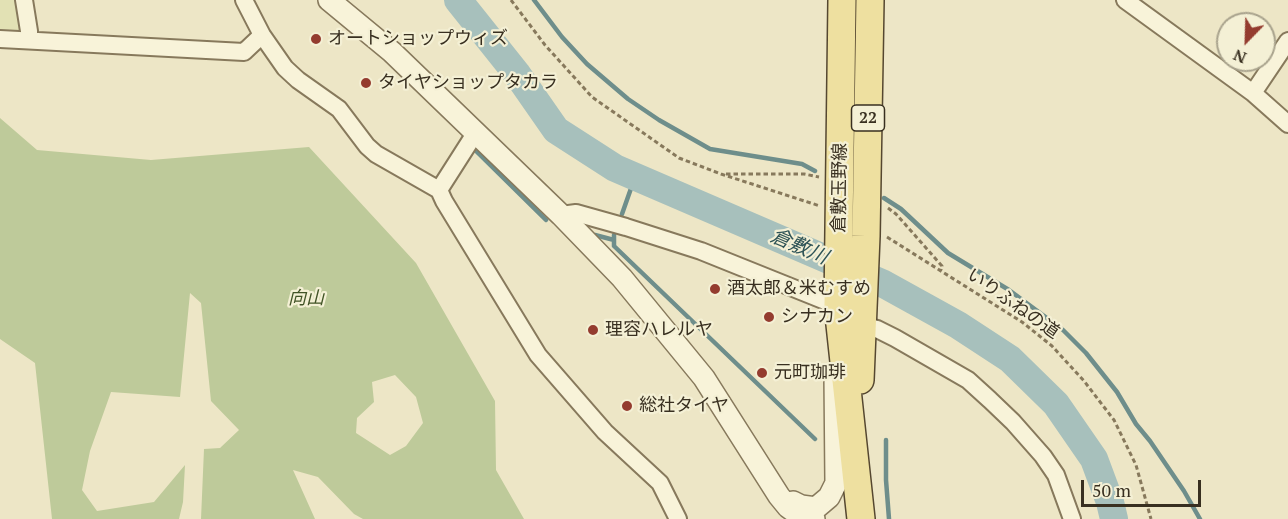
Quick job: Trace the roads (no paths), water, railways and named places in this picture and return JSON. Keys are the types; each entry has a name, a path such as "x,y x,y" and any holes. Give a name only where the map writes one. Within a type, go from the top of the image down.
{"main road":[{"name":"倉敷玉野線","path":"842,0 832,215 854,314 856,482 860,519"},
{"name":"倉敷玉野線","path":"854,314 876,236 870,0"}],"street":[{"path":"24,0 29,40"},
{"path":"244,0 262,35 285,68 339,109 367,146 376,154 439,190 538,355 605,432 660,483 678,519"},
{"path":"329,0 393,52 622,278 704,378 779,496 799,515 812,519"},
{"path":"1125,0 1253,93 1288,124"},
{"path":"0,39 244,52 262,35"},
{"path":"1253,93 1288,41"},
{"path":"439,190 476,132"},
{"path":"561,216 576,213 626,226 701,251 854,314 968,380 1028,439 1056,475 1072,519"},
{"path":"779,496 801,506 816,508 829,497 836,483 834,361 854,314"}],"waterway":[{"name":"倉敷川","path":"458,0 517,74 556,130 615,168 882,283 958,325 1010,359 1056,404 1094,459 1114,519"},
{"path":"534,0 562,37 587,64 628,99 659,120 710,149 802,164 815,171"},
{"path":"473,148 546,220"},
{"path":"622,214 635,177"},
{"path":"884,198 901,209 948,253 1009,290 1063,330 1086,353 1117,392 1136,424 1184,491 1200,519"},
{"path":"595,235 614,240"},
{"path":"614,235 614,246 815,439"},
{"path":"886,440 889,519"}],"place":[{"name":"オートショップウィズ","path":"316,39"},
{"name":"タイヤショップタカラ","path":"366,83"},
{"name":"酒太郎＆米むすめ","path":"715,289"},
{"name":"シナカン","path":"769,317"},
{"name":"理容ハレルヤ","path":"593,330"},
{"name":"元町珈琲","path":"762,373"},
{"name":"総社タイヤ","path":"627,406"}],"park label":[{"name":"向山","path":"306,299"}]}
